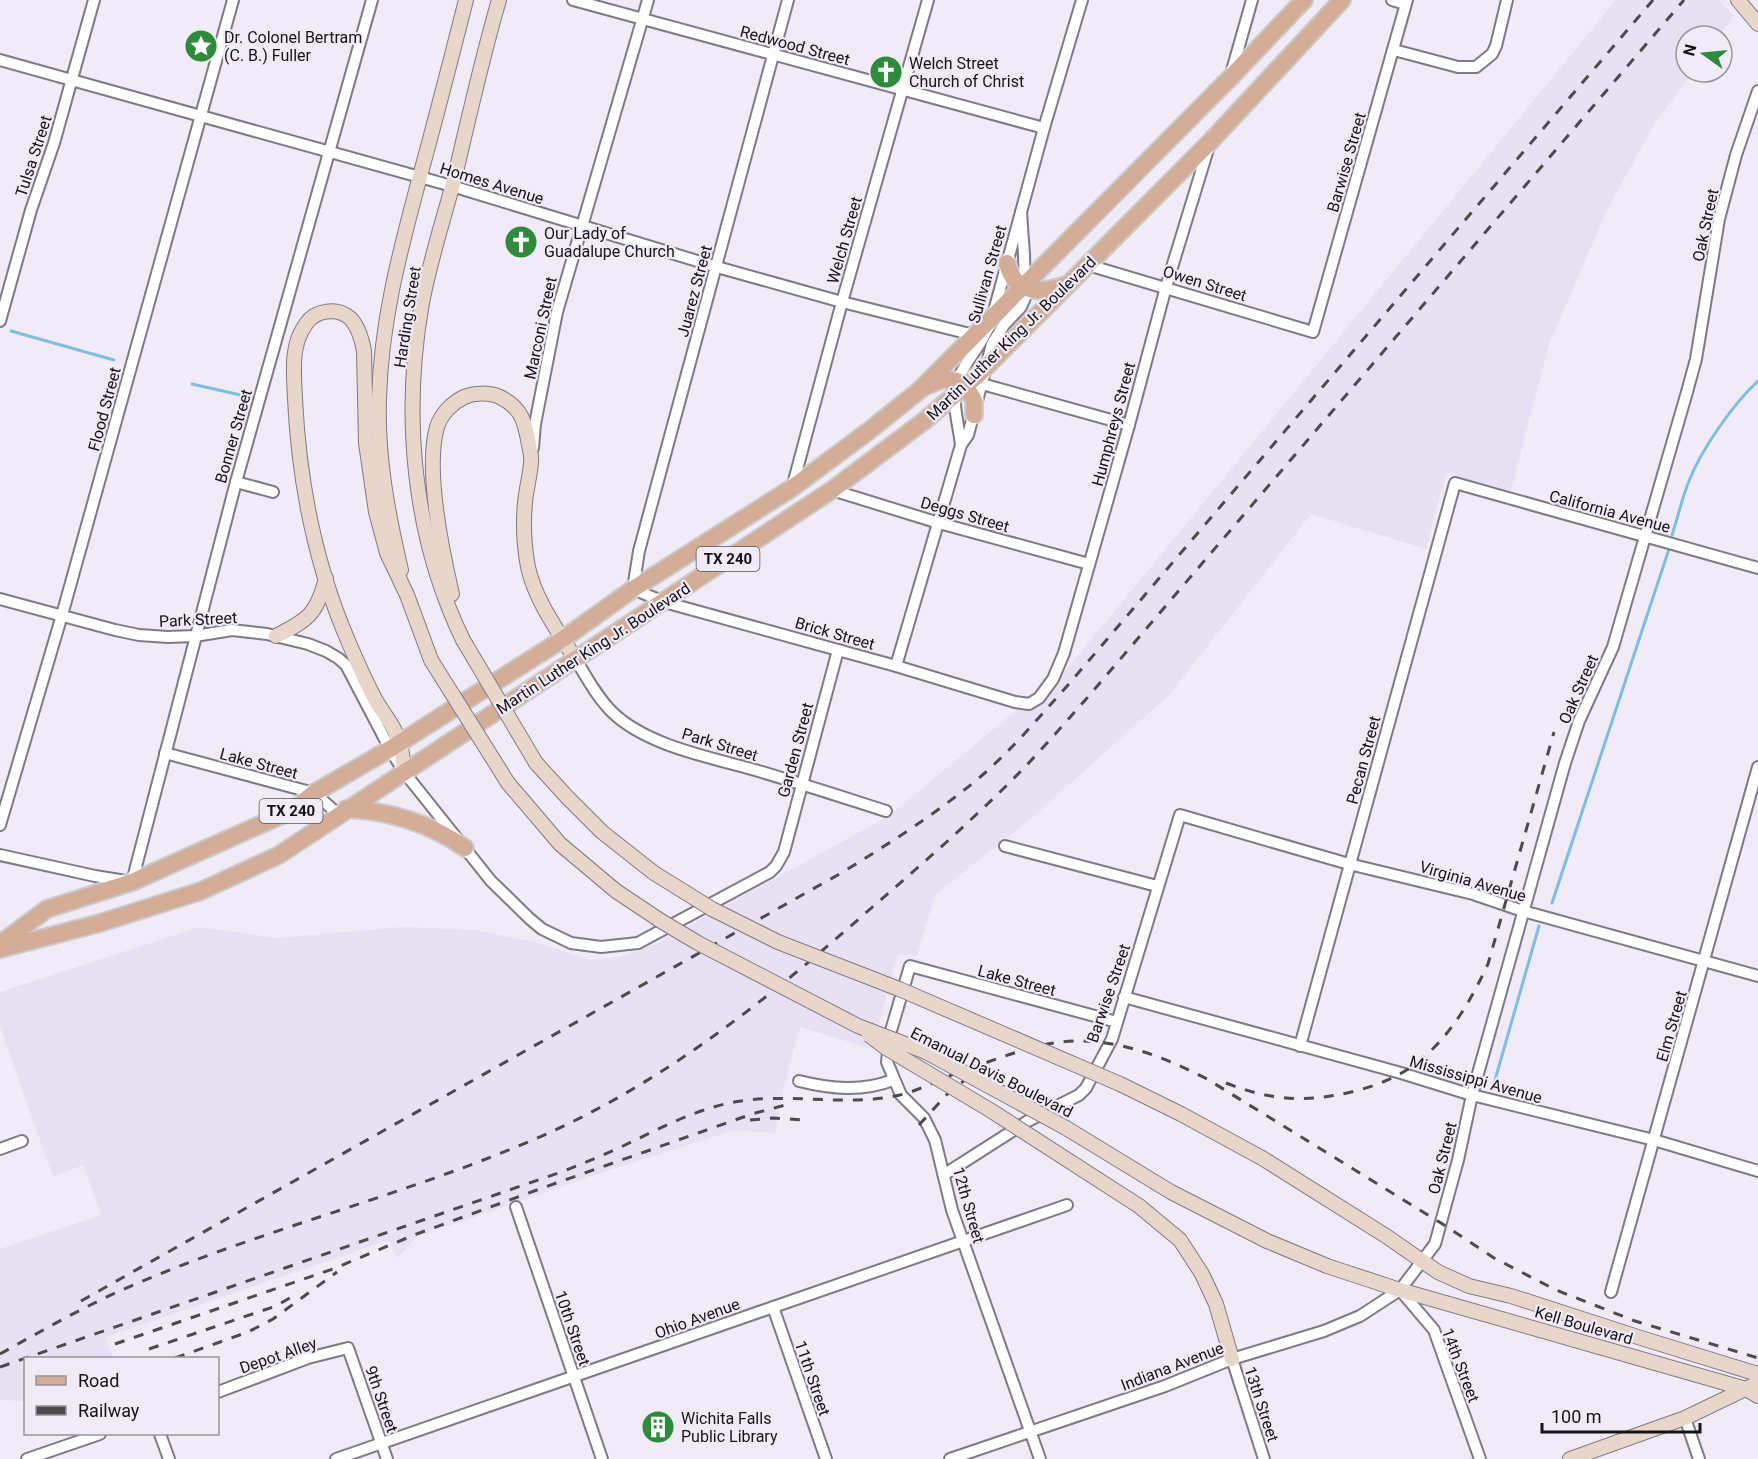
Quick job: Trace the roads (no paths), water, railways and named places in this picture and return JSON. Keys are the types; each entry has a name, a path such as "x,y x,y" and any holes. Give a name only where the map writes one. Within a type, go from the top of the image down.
{"main road":[{"name":"Harding Street","path":"407,595 387,507 380,446 379,401 386,316 396,265 466,0"},
{"name":"Harding Street","path":"463,640 441,587 425,528 415,466 412,418 415,357 422,303 499,0"},
{"name":"Martin Luther King Jr. Boulevard","path":"0,944 47,909 132,882 293,810 314,794 395,746 563,639 633,589 792,488 921,389 1230,78 1304,0"},
{"name":"Martin Luther King Jr. Boulevard","path":"0,949 100,923 201,891 279,855 832,490 924,421 986,366 1210,142 1342,0"},
{"path":"1738,0 1758,24"},
{"path":"1007,263 1010,272 1023,287 1036,291 1053,289 1069,283"},
{"path":"404,772 375,698 348,642 326,578 313,527 298,450 294,374 296,346 301,331 318,313 327,311 349,317 357,327 362,339 366,443 376,512 387,553 407,595"},
{"path":"921,389 943,379 969,392 974,400 974,415"},
{"path":"463,640 443,556 437,511 434,442 438,424 457,400 470,395 497,396 517,410 525,421 532,460"},
{"name":"Marconi Street","path":"532,460 525,504 524,540 528,569 542,603 576,660"},
{"path":"276,636 300,624 312,614 321,596 326,578"},
{"name":"Emanual Davis Boulevard","path":"407,595 431,660 508,783 560,844 616,891 698,943 858,1026 926,1052 1066,1128 1171,1192 1267,1241 1327,1266 1400,1290"},
{"name":"Emanual Davis Boulevard","path":"463,640 536,763 595,825 654,873 712,909 778,942 899,989 1120,1084 1181,1113 1262,1158 1422,1260"},
{"path":"342,812 367,810 415,822 443,833 465,848"},
{"path":"858,1026 886,1048 990,1110 1139,1206 1180,1240 1202,1274 1216,1304 1232,1359"},
{"name":"Kell Boulevard","path":"1422,1260 1438,1272 1469,1286 1511,1296 1758,1374"},
{"name":"Kell Boulevard","path":"1400,1290 1754,1389"},
{"path":"1570,1459 1685,1418 1754,1389"}],"street":[{"name":"Tulsa Street","path":"0,321 94,0"},
{"name":"Flood Street","path":"0,825 62,615 233,0"},
{"name":"Bonner Street","path":"132,882 236,482 372,0"},
{"name":"Redwood Street","path":"573,0 1044,128"},
{"name":"Marconi Street","path":"532,460 535,424 557,312 648,0"},
{"name":"Juarez Street","path":"633,589 639,551 788,0"},
{"name":"Welch Street","path":"792,488 928,0"},
{"name":"Sullivan Street","path":"896,666 961,445 959,388 993,317 1044,128 1082,0"},
{"path":"1230,78 1252,0"},
{"path":"1392,0 1406,2"},
{"path":"1394,50 1458,67 1475,68 1492,54 1496,46 1507,0"},
{"name":"Barwise Street","path":"1312,332 1406,2"},
{"name":"Homes Avenue","path":"0,60 452,186 717,267 842,302 974,335"},
{"name":"Oak Street","path":"1400,1290 1435,1244 1458,1160 1472,1095 1571,744 1613,647 1696,359 1719,219 1736,155 1758,91"},
{"name":"Humphreys Street","path":"1029,704 1039,698 1059,667 1166,287 1210,142"},
{"name":"Sullivan Street","path":"961,445 968,435 992,344 1004,325 1021,307 1025,298 1021,212"},
{"name":"Owen Street","path":"1088,265 1312,332"},
{"path":"982,384 1129,425"},
{"path":"236,482 273,492"},
{"name":"California Avenue","path":"1455,483 1758,568"},
{"name":"Pecan Street","path":"1300,1046 1455,483"},
{"name":"Deggs Street","path":"832,490 939,523 1089,564"},
{"name":"Brick Street","path":"633,589 664,602 896,666 1015,702 1029,704"},
{"name":"Park Street","path":"0,599 139,635 195,636 232,630 276,636 326,651 346,665 395,746"},
{"name":"Garden Street","path":"465,848 491,881 542,929 571,943 601,947 638,943 770,872 781,859 838,650"},
{"name":"Park Street","path":"576,660 593,688 613,713 645,735 692,752 886,811"},
{"name":"Lake Street","path":"165,753 314,794 342,812"},
{"name":"Elm Street","path":"1611,1292 1758,770"},
{"path":"404,772 465,848"},
{"name":"Barwise Street","path":"945,1174 1029,1121 1079,1095 1086,1088 1112,1038 1180,815"},
{"name":"Virginia Avenue","path":"1180,815 1350,864 1440,885 1523,911 1758,976"},
{"path":"1005,846 1157,886"},
{"path":"0,855 132,882"},
{"name":"Lake Street","path":"910,966 1117,1022"},
{"name":"12th Street","path":"910,966 890,1034 887,1062 901,1095 924,1118 935,1140 952,1210 1040,1459"},
{"name":"Mississippi Avenue","path":"1124,998 1472,1095 1654,1140 1758,1171"},
{"path":"799,1081 818,1086 851,1088 876,1087 893,1080"},
{"path":"0,1149 22,1141"},
{"name":"Ohio Avenue","path":"336,1459 1067,1205"},
{"name":"10th Street","path":"516,1207 602,1459"},
{"name":"Indiana Avenue","path":"950,1459 1165,1386 1232,1359 1324,1331 1360,1316 1400,1290"},
{"name":"14th Street","path":"1400,1290 1434,1330 1480,1459"},
{"name":"11th Street","path":"773,1307 826,1459"},
{"name":"Depot Alley","path":"219,1392 308,1358 348,1348"},
{"name":"9th Street","path":"348,1348 387,1459"},
{"name":"13th Street","path":"1232,1359 1264,1459"},
{"path":"1685,1418 1699,1459"},
{"path":"27,1459 97,1435"},
{"path":"160,1435 169,1459"}],"waterway":[{"path":"11,331 114,360"},
{"path":"1672,535 1687,487 1701,456 1728,415 1758,381"},
{"path":"192,384 245,396"},
{"path":"1552,903 1669,549"},
{"path":"1493,1087 1539,926"}],"railway":[{"path":"81,1301 843,872 917,825 986,772 1068,685 1653,0"},
{"path":"0,1354 85,1308 138,1283 235,1246 480,1161 575,1120 665,1069 708,1040 790,977 947,842 1038,752 1087,698 1684,0"},
{"path":"1226,1083 1274,1097 1305,1098 1338,1095 1364,1089 1409,1069 1444,1037 1461,1014 1488,964 1554,732"},
{"path":"29,1357 564,1171 710,1108 761,1099 861,1100 900,1095 1020,1051 1051,1044 1082,1041 1131,1048 1207,1079 1494,1258 1556,1290 1635,1321 1758,1358"},
{"path":"919,1125 951,1090 978,1071"},
{"path":"115,1344 333,1269 414,1235 545,1187 752,1114 789,1104"},
{"path":"750,1120 774,1118 805,1120"},
{"path":"178,1357 248,1332 273,1319 337,1272"},
{"path":"149,1349 276,1306 293,1296"},
{"path":"0,1367 24,1359"}],"place":[{"name":"Dr. Colonel Bertram (C. B.) Fuller","path":"201,46"},
{"name":"Welch Street Church of Christ","path":"886,72"},
{"name":"Our Lady of Guadalupe Church","path":"521,242"},
{"name":"Wichita Falls Public Library","path":"658,1427"}]}
